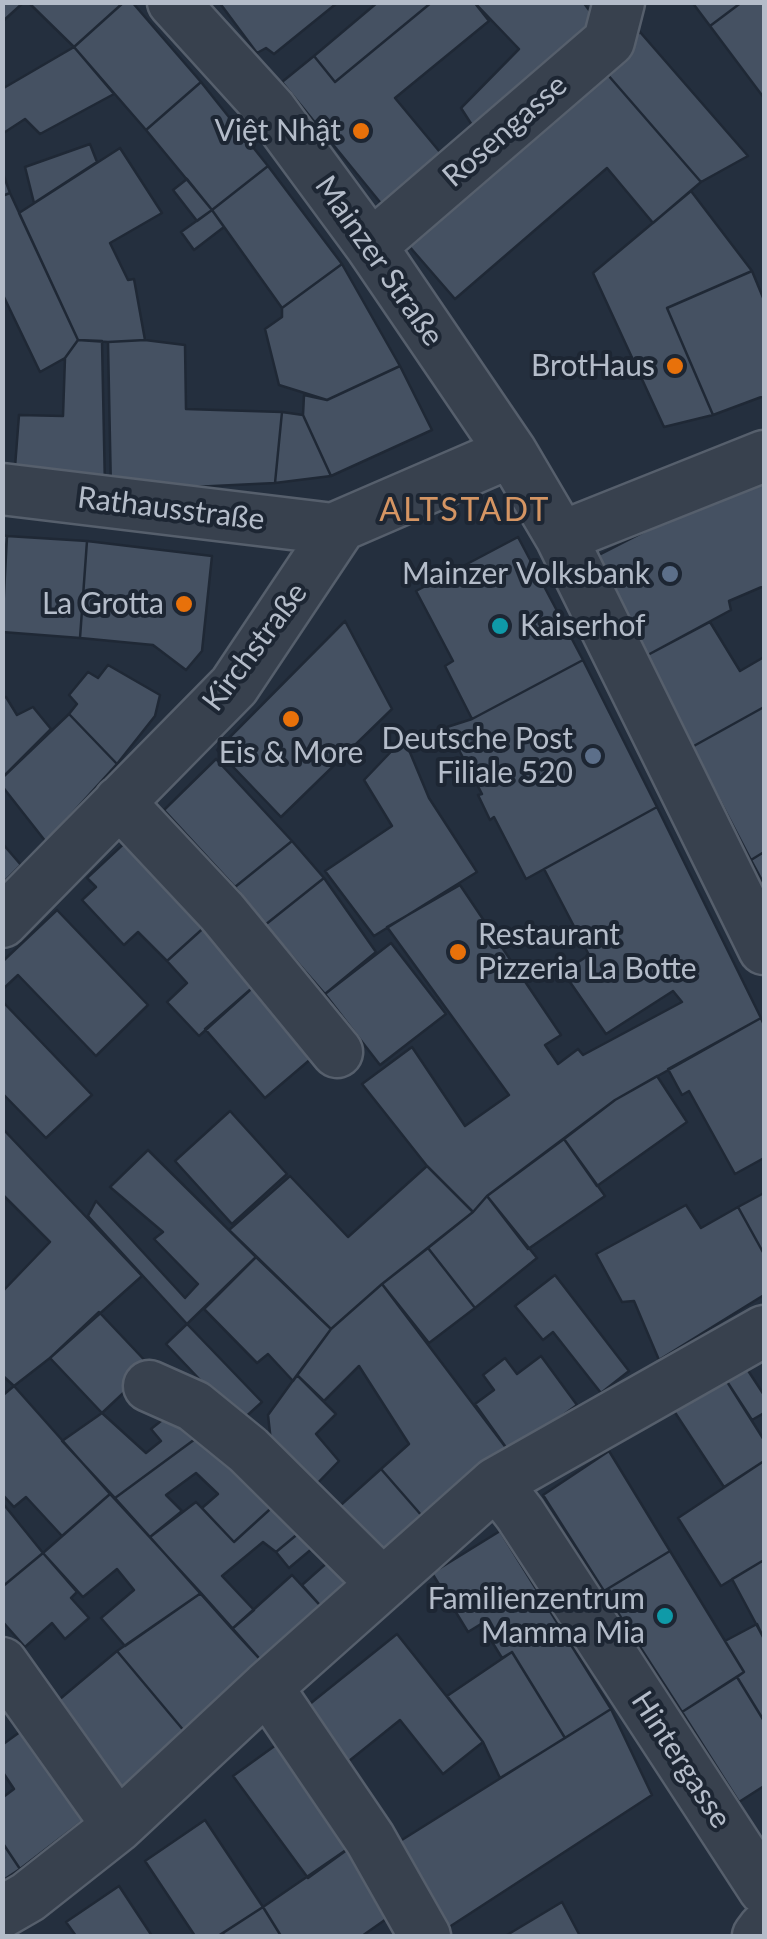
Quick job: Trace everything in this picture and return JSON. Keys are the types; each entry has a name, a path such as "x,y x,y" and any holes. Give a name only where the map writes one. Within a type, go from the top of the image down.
{"street":[{"name":"Mainzer Straße","path":"173,2 271,110 371,246 510,452 560,537 764,948"},
{"name":"Rosengasse","path":"371,246 609,41 619,2"},
{"path":"340,527 510,452"},
{"path":"560,537 764,456"},
{"name":"Rathausstraße","path":"2,489 340,527"},
{"name":"Kirchstraße","path":"2,922 234,686 340,527"},
{"path":"120,802 222,912 337,1052"},
{"path":"2,1912 28,1897 118,1826 496,1483 764,1331"},
{"path":"149,1386 194,1406 248,1450 382,1584"},
{"name":"Hintergasse","path":"496,1483 764,1888"},
{"path":"2,1662 118,1826"},
{"path":"268,1687 370,1839 425,1936"},
{"path":"758,1936 764,1928"}],"building":[{"path":"2,2 24,2 2,22"},
{"path":"28,2 124,2 74,47"},
{"path":"124,2 132,2 201,82 146,130 74,47"},
{"path":"219,2 337,3 274,54 266,48 257,53"},
{"path":"378,2 432,2 335,82 314,56"},
{"path":"432,2 474,2 489,21 395,98 449,163 388,212 282,82 314,56 335,82"},
{"path":"474,2 583,2 595,18 479,136 461,108 519,49"},
{"path":"692,2 742,2 710,26"},
{"path":"742,2 764,2 764,98 710,26"},
{"path":"640,32 748,156 701,182 601,67"},
{"path":"74,47 114,94 40,134 25,119 2,134 2,89"},
{"path":"601,67 701,182 653,223 607,168 455,299 402,238"},
{"path":"201,82 268,166 212,210 146,130"},
{"path":"90,144 97,162 34,203 25,167"},
{"path":"120,148 162,213 110,243 128,280 134,279 145,340 78,340 19,213"},
{"path":"268,166 342,264 282,308 212,210"},
{"path":"2,171 10,193 2,196"},
{"path":"187,179 212,210 197,221 173,190"},
{"path":"691,191 752,271 667,308 713,415 664,427 593,273"},
{"path":"10,193 78,340 65,358 40,372 2,293 2,196"},
{"path":"212,210 224,227 194,250 181,232"},
{"path":"342,264 400,366 327,400 279,385 265,329 282,317 282,308"},
{"path":"752,271 764,300 764,396 713,415 667,308"},
{"path":"78,340 102,341 105,488 14,480 19,415 63,416 65,358"},
{"path":"145,340 185,345 186,409 282,412 275,483 111,491 108,342"},
{"path":"400,366 432,430 331,476 303,415 304,395 327,400"},
{"path":"282,412 303,415 331,476 275,483"},
{"path":"764,480 764,586 729,601 731,610 644,657 593,558 681,513"},
{"path":"2,535 7,536 2,594"},
{"path":"7,536 87,541 80,638 2,632"},
{"name":"Kaiserhof","path":"518,537 583,660 472,719 445,666 453,661 416,591"},
{"path":"87,541 212,556 202,651 186,670 153,645 80,638"},
{"path":"345,621 392,709 281,817 217,750"},
{"path":"710,622 740,671 764,657 764,707 692,747 644,657"},
{"path":"583,660 657,807 526,879 494,817 490,820 478,795 482,794 447,727 472,719"},
{"path":"108,665 160,695 155,716 117,764 69,714 77,704 69,695 88,672 98,678"},
{"path":"6,697 17,715 33,707 51,729 2,778 2,698"},
{"path":"764,707 764,852 751,860 692,747"},
{"path":"69,714 117,764 46,842 2,786 2,778"},
{"path":"404,738 429,798 477,872 374,936 325,871 392,826 364,780"},
{"path":"216,759 292,841 235,887 164,810"},
{"path":"657,807 761,1018 615,1100 487,1196 473,1212 427,1166 362,1084 412,1047 465,1126 509,1095 387,927 460,885 561,1035 545,1045 558,1064 578,1049 583,1055 682,1002 673,991 606,1034 563,972 589,955 544,869"},
{"path":"131,837 209,923 167,961 138,932 124,945 82,900 96,887 87,878"},
{"path":"292,841 324,878 265,925 235,887"},
{"path":"2,843 21,865 2,884"},
{"path":"764,852 764,884 751,860"},
{"path":"324,878 376,952 325,994 265,925"},
{"path":"57,910 148,1005 96,1056 18,975 2,990 2,962"},
{"path":"209,923 259,982 199,1036 167,1002 187,983 167,961"},
{"path":"391,943 446,1014 380,1065 325,994"},
{"path":"259,982 319,1052 265,1098 205,1029"},
{"path":"2,1001 92,1095 46,1138 2,1093"},
{"path":"761,1018 764,1158 735,1174 689,1091 682,1095 668,1069"},
{"path":"657,1076 687,1122 597,1186 564,1139 615,1100"},
{"path":"230,1111 287,1174 232,1224 175,1161"},
{"path":"2,1128 142,1276 14,1386 2,1375 2,1292 50,1242 2,1194"},
{"path":"564,1139 605,1196 528,1249 487,1196"},
{"path":"148,1150 256,1257 187,1324 88,1216 96,1201 185,1298 198,1284 154,1239 163,1232 110,1187"},
{"path":"427,1166 473,1212 331,1329 229,1230 290,1176 348,1237"},
{"path":"764,1193 764,1254 738,1207"},
{"path":"487,1196 537,1258 475,1308 428,1248"},
{"path":"686,1205 701,1228 738,1207 764,1254 764,1295 659,1360 634,1301 622,1302 596,1254"},
{"path":"428,1248 475,1308 429,1343 382,1284"},
{"path":"256,1257 331,1329 293,1381 268,1354 257,1363 204,1309"},
{"path":"555,1275 629,1371 601,1393 553,1332 543,1340 515,1306"},
{"path":"382,1284 510,1453 429,1524 381,1469 409,1444 359,1366 324,1401 297,1375 331,1329"},
{"path":"99,1312 151,1367 102,1413 50,1358"},
{"path":"187,1324 262,1402 240,1422 166,1344"},
{"path":"541,1356 577,1405 510,1453 475,1404 494,1390 483,1375 505,1358 517,1374"},
{"path":"747,1369 764,1395 764,1413 752,1420 726,1380"},
{"path":"297,1375 336,1414 316,1434 339,1461 309,1492 273,1460 268,1415"},
{"path":"726,1380 764,1440 764,1461 724,1487 674,1411"},
{"path":"14,1386 110,1494 62,1536 26,1497 14,1507 2,1494 2,1396"},
{"path":"102,1413 146,1453 161,1441 151,1429 171,1413 206,1431 115,1498 62,1441"},
{"path":"206,1431 279,1501 234,1542 202,1508 218,1494 196,1473 166,1495 182,1511 150,1537 115,1498"},
{"name":"Familienzentrum Mamma Mia","path":"609,1451 670,1551 604,1591 543,1495"},
{"path":"764,1461 764,1560 721,1586 678,1518"},
{"path":"381,1469 429,1524 381,1567 333,1512"},
{"path":"110,1494 201,1593 125,1646 101,1618 134,1590 117,1569 83,1597 43,1553"},
{"path":"279,1501 306,1527 276,1552 263,1542 222,1576 254,1610 232,1629 150,1537 196,1502 234,1542"},
{"path":"5,1506 43,1553 2,1587 2,1508"},
{"path":"306,1527 320,1542 289,1568 276,1552"},
{"path":"500,1531 611,1709 565,1738 512,1652 502,1658 481,1624 468,1632 432,1573"},
{"name":"Familienzentrum Mamma Mia","path":"670,1551 744,1672 682,1712 604,1591"},
{"path":"43,1553 77,1592 71,1598 89,1618 65,1639 52,1623 25,1647 2,1621 2,1587"},
{"path":"338,1553 363,1580 327,1613 302,1585"},
{"path":"764,1560 764,1636 763,1637 732,1579"},
{"path":"292,1575 327,1613 267,1667 232,1629"},
{"path":"201,1593 267,1667 190,1738 117,1651"},
{"path":"757,1624 764,1639 764,1721 737,1677 744,1672 725,1641"},
{"path":"397,1634 483,1742 443,1774 400,1720 344,1765 301,1711"},
{"path":"117,1651 190,1738 125,1791 54,1704"},
{"path":"512,1652 565,1738 500,1778 483,1742 447,1696"},
{"path":"737,1677 764,1721 764,1786 739,1802 682,1712"},
{"path":"611,1709 652,1795 440,1933 389,1848"},
{"path":"24,1729 85,1819 20,1869 2,1842 2,1798 14,1789 2,1771 2,1745"},
{"path":"287,1737 362,1839 308,1878 233,1776"},
{"path":"205,1820 263,1907 218,1936 195,1936 145,1861"},
{"path":"362,1839 399,1910 362,1936 281,1936 263,1907"},
{"path":"2,1842 20,1869 2,1881"},
{"path":"119,1886 152,1936 76,1936 66,1922"},
{"path":"562,1902 580,1936 507,1935"},
{"path":"263,1907 281,1936 225,1936 223,1933"}],"place":[{"name":"Việt Nhật","path":"361,131"},
{"name":"BrotHaus","path":"675,366"},
{"name":"Mainzer Volksbank","path":"670,574"},
{"name":"La Grotta","path":"184,604"},
{"name":"Kaiserhof","path":"500,626"},
{"name":"Eis & More","path":"291,719"},
{"name":"Deutsche Post Filiale 520","path":"593,756"},
{"name":"Restaurant Pizzeria La Botte","path":"458,952"},
{"name":"Familienzentrum Mamma Mia","path":"665,1616"}],"district":[{"name":"ALTSTADT","path":"465,511"}]}
